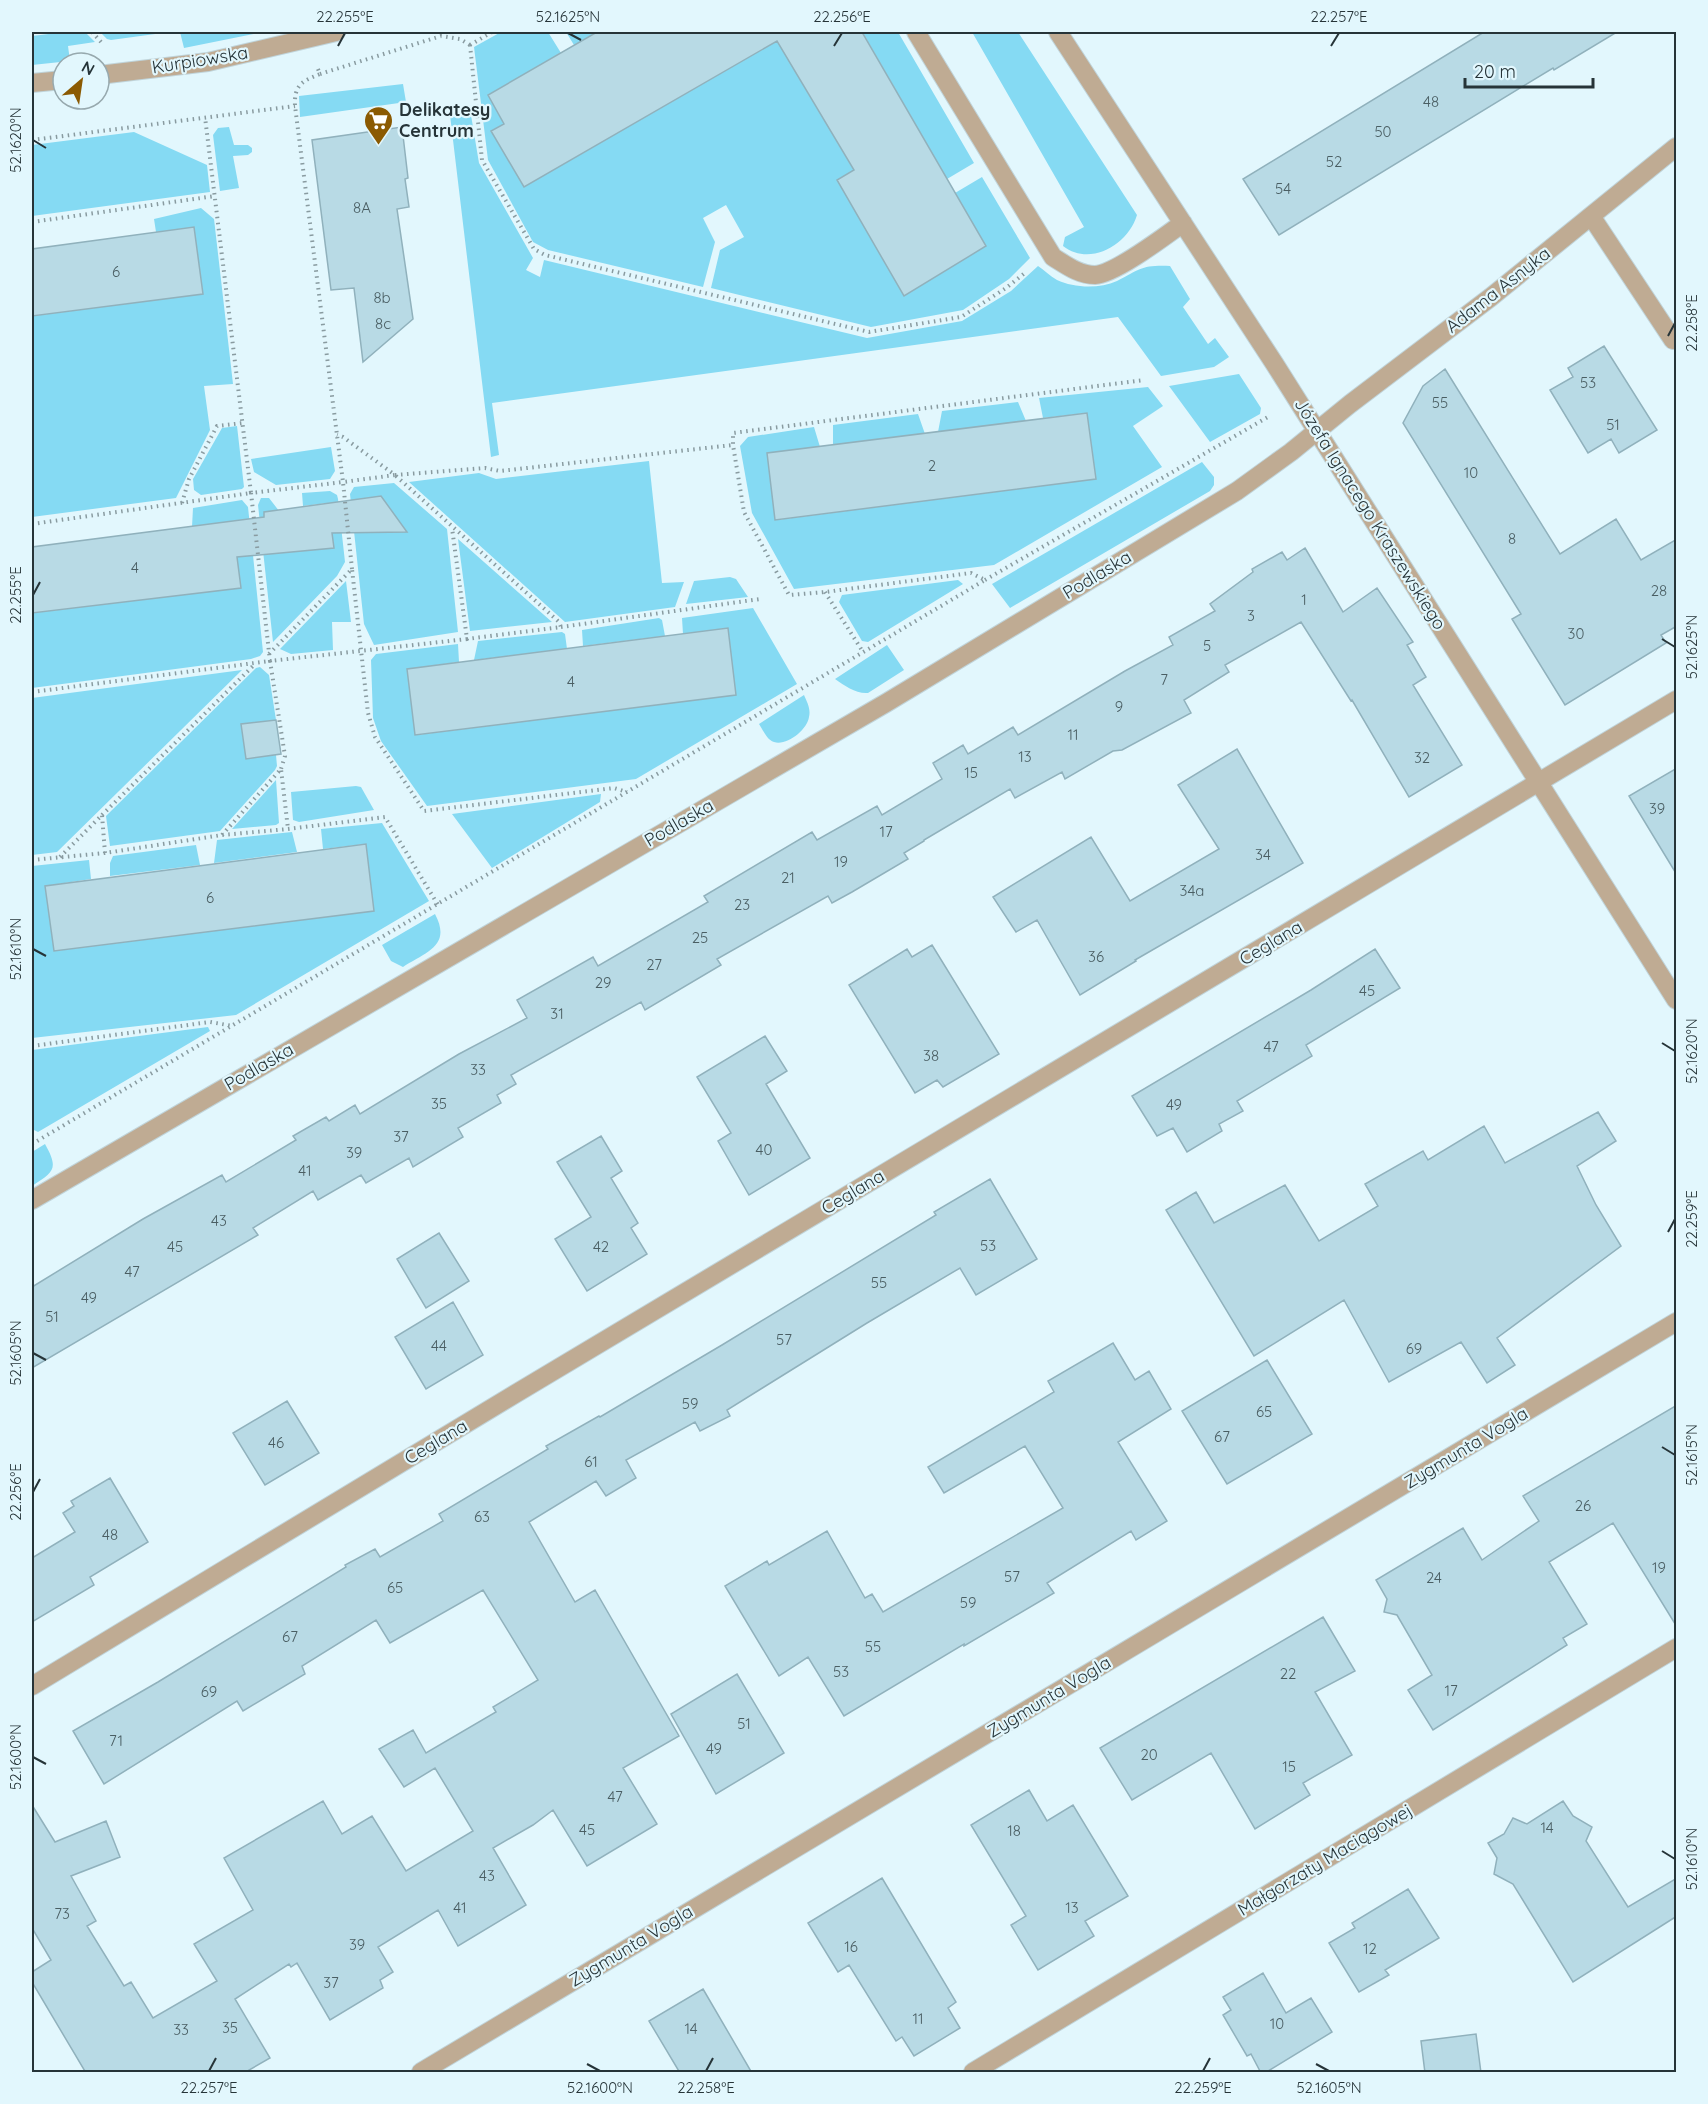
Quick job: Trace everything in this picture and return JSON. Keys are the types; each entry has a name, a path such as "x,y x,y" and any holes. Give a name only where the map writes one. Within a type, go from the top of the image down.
{"street":[{"name":"Kurpiowska","path":"111,74 207,62 336,32"},
{"path":"916,32 1053,257 1075,271 1096,275 1110,271 1183,223"},
{"name":"Józefa Ignacego Kraszewskiego","path":"1058,32 1317,430 1677,1000"},
{"path":"32,83 51,81"},
{"name":"Adama Asnyka","path":"1317,430 1491,297 1677,147"},
{"path":"1591,216 1673,340"},
{"name":"Podlaska","path":"32,1200 886,703 1237,491 1317,430"},
{"name":"Ceglana","path":"32,1686 505,1400 1677,700"},
{"name":"Zygmunta Vogla","path":"421,2073 1677,1322"},
{"name":"Małgorzaty Maciągowej","path":"973,2073 1677,1648"}],"path":[{"path":"470,45 492,32"},
{"path":"320,74 441,36 460,39 470,45"},
{"path":"470,45 482,160 534,249 545,255 869,332 961,317 1006,288 1050,252"},
{"path":"32,140 295,106 343,482 368,713 375,737 424,811 614,788 628,792"},
{"path":"205,117 252,493 269,654 285,756 281,769 288,829"},
{"path":"32,222 215,196"},
{"path":"985,580 971,573 825,592 789,594 744,512 733,433 1144,380"},
{"path":"32,1144 985,580 1268,417"},
{"path":"182,503 189,479 217,426 243,423"},
{"path":"337,435 344,437 395,475 559,622 561,627"},
{"path":"32,524 395,475 484,468 500,471 733,445"},
{"path":"452,528 467,639"},
{"path":"269,654 352,569"},
{"path":"825,592 863,652"},
{"path":"32,693 270,661 561,627 760,599"},
{"path":"60,857 254,664"},
{"path":"222,835 281,769"},
{"path":"102,815 105,853"},
{"path":"32,860 105,853 222,835 386,817 438,905"},
{"path":"32,1046 210,1022 234,1026"}],"shaded area":[{"path":"85,32 95,42 68,46 69,51 51,51 51,63 32,65 32,36"},
{"path":"100,32 170,32 111,40"},
{"path":"180,32 264,32 184,48"},
{"path":"501,32 548,32 561,53 488,95 504,124 491,131 524,187 777,41 854,170 838,180 904,296 986,246 955,193 982,177 1030,258 1009,279 963,310 871,327 711,288 720,250 744,237 726,205 703,218 715,242 703,287 548,250 533,242 488,160 474,47"},
{"path":"566,32 597,32 574,45"},
{"path":"898,32 974,163 947,179 863,33"},
{"path":"972,32 1018,32 1137,215 1132,226 1117,244 1107,250 1085,254 1074,252 1063,246 1065,237 1084,227"},
{"path":"403,84 406,102 300,117 299,96"},
{"path":"450,115 471,115 479,163 533,258 526,270 540,277 544,260 867,338 962,321 1011,291 1038,266 1057,280 1071,285 1087,286 1110,284 1147,267 1170,266 1190,299 1183,307 1208,344 1215,338 1229,357 1214,367 1161,376 1118,317 492,403 499,455 491,457"},
{"path":"229,127 234,145 248,145 252,148 252,152 248,155 233,156 239,188 220,191 213,135 218,128"},
{"path":"134,132 207,165 210,192 32,216 32,145"},
{"path":"201,208 214,219 233,384 204,386 210,430 176,498 32,517 32,316 203,294 194,228 156,232 154,219"},
{"path":"1239,374 1261,408 1260,414 1210,442 1169,386"},
{"path":"1148,387 1163,406 1133,426 1162,467 994,565 794,589 752,513 740,446 748,437 814,427 820,447 776,520 1096,479 1087,413 1043,418 1039,398"},
{"path":"1018,402 1026,421 938,432 942,411"},
{"path":"918,414 925,434 833,446 833,425"},
{"path":"237,426 244,487 201,495 194,490 193,479 222,428"},
{"path":"331,447 335,471 330,479 276,485 254,472 251,459"},
{"path":"649,461 662,583 684,582 675,607 565,622 409,482 479,473 496,479"},
{"path":"1202,462 1214,477 1214,485 1210,491 1010,608 992,584"},
{"path":"394,483 447,529 458,632 374,645 364,624 350,494 354,487"},
{"path":"330,491 337,495 338,499 345,562 337,576 273,642 258,505 261,498 269,498 283,516 285,552 334,548 328,503 303,506 302,493"},
{"path":"242,500 248,507 263,652 260,656 32,688 32,613 240,588 232,522 192,527 193,508"},
{"path":"458,539 552,622 470,631"},
{"path":"730,577 736,579 748,597 686,604 694,581"},
{"path":"958,580 963,584 868,642 862,641 839,602 842,595"},
{"path":"346,581 351,622 332,622 333,650 291,654 280,649"},
{"path":"753,608 797,684 636,779 427,806 381,741 373,718 371,660 376,654 458,644 459,662 407,669 416,735 735,695 683,634 682,618"},
{"path":"659,618 662,620 665,636 583,646 582,630"},
{"path":"562,632 565,634 567,649 474,660 478,641"},
{"path":"887,645 904,670 868,693 855,691 835,679"},
{"path":"260,667 269,675 276,720 241,724 246,758 276,755 275,770 220,831 110,846 106,816 256,668"},
{"path":"242,670 57,852 32,855 32,698"},
{"path":"804,695 809,711 805,727 785,742 772,741 759,724"},
{"path":"276,780 279,823 232,829"},
{"path":"361,787 374,810 299,822 293,820 291,792"},
{"path":"601,794 600,802 492,868 452,814"},
{"path":"382,823 429,901 236,1015 32,1038 32,866 89,860 91,879 45,886 54,951 374,911 366,844 323,849 321,829"},
{"path":"292,832 297,852 214,863 217,840"},
{"path":"196,845 200,865 110,876 110,863 113,856"},
{"path":"435,914 440,934 434,947 403,967 391,961 382,945"},
{"path":"208,1027 210,1031 38,1132 32,1129 32,1050"},
{"path":"45,1144 52,1159 52,1169 32,1186 32,1152"}],"building":[{"path":"597,32 862,32 986,246 904,296 837,180 854,170 777,41 524,187 491,131 504,124 488,95"},
{"path":"1484,32 1617,32 1554,70 1553,68 1279,235 1243,179"},
{"path":"402,127 409,207 397,209 413,319 363,362 354,288 331,290 312,140"},
{"path":"194,227 203,294 32,316 32,249"},
{"path":"1604,346 1657,430 1619,453 1611,439 1588,453 1550,390 1573,377 1568,368"},
{"path":"1445,369 1560,554 1616,519 1641,560 1677,539 1677,626 1661,635 1666,643 1565,705 1512,619 1521,614 1403,423 1423,386"},
{"path":"1087,413 1096,479 775,520 767,453"},
{"path":"381,496 407,532 332,533 334,548 237,557 241,588 32,613 32,547 264,517 264,512"},
{"path":"1305,548 1343,612 1377,588 1413,642 1407,645 1426,677 1413,685 1462,765 1409,797 1352,700 1301,622 1225,665 1229,672 1184,700 1191,713 1122,750 1113,751 1065,779 1062,772 1015,798 1010,789 904,853 908,859 852,892 832,903 828,896 717,959 721,965 645,1010 641,1002 511,1075 516,1084 497,1095 501,1103 458,1128 463,1137 413,1167 409,1158 366,1183 361,1175 318,1200 313,1191 253,1228 258,1235 32,1368 32,1287 143,1219 222,1175 226,1182 296,1140 293,1136 326,1117 329,1121 355,1105 360,1114 459,1054 527,1018 517,1000 593,957 598,966 708,902 704,896 812,832 817,840 877,806 882,815 942,779 933,763 963,745 968,754 1013,727 1018,735 1173,645 1169,637 1215,611 1210,604 1253,572 1252,569 1282,552 1287,560"},
{"path":"728,628 736,695 415,735 407,669"},
{"path":"276,720 281,754 246,759 241,724"},
{"path":"1237,749 1303,863 1135,960 1080,995 1037,920 1016,932 993,897 1091,837 1130,901 1219,849 1178,785"},
{"path":"1677,768 1677,875 1629,796"},
{"path":"366,844 374,911 54,951 45,886"},
{"path":"932,945 999,1054 943,1087 937,1080 915,1093 849,985 907,949 912,957"},
{"path":"1375,949 1400,988 1306,1045 1312,1056 1237,1101 1243,1111 1219,1124 1222,1131 1187,1152 1173,1128 1157,1136 1132,1096 1311,990"},
{"path":"765,1036 787,1071 766,1084 810,1158 749,1195 718,1141 731,1133 697,1077"},
{"path":"1598,1112 1616,1141 1577,1166 1596,1205 1621,1246 1497,1338 1515,1365 1487,1383 1461,1342 1389,1382 1344,1300 1254,1356 1166,1210 1196,1192 1214,1223 1285,1185 1319,1241 1378,1206 1365,1184 1423,1151 1428,1160 1484,1126 1505,1163"},
{"path":"601,1136 622,1171 611,1178 638,1223 631,1228 647,1254 587,1291 555,1239 591,1217 557,1162"},
{"path":"990,1179 1037,1259 976,1295 960,1268 727,1410 730,1416 700,1431 695,1422 626,1460 636,1478 606,1496 596,1481 529,1522 575,1602 595,1590 679,1736 623,1768 657,1824 587,1866 553,1810 533,1825 493,1848 526,1905 458,1946 438,1910 378,1947 393,1972 380,1980 383,1988 330,2020 297,1963 291,1967 289,1964 235,1999 270,2058 244,2073 86,2073 32,1982 32,1972 51,1960 32,1928 32,1805 55,1842 106,1821 120,1857 71,1876 96,1921 87,1926 124,1986 131,1982 153,2018 217,1981 194,1944 253,1910 224,1858 323,1801 342,1834 372,1816 406,1871 473,1831 435,1768 404,1787 379,1749 413,1730 426,1753 496,1712 493,1707 538,1680 483,1590 390,1643 376,1620 302,1666 305,1674 243,1711 237,1701 104,1784 73,1731 158,1682 346,1567 345,1565 375,1549 380,1557 443,1521 439,1514 548,1449 546,1446 722,1345 936,1215 934,1212"},
{"path":"439,1233 469,1281 426,1308 397,1259"},
{"path":"453,1302 483,1355 426,1389 395,1337"},
{"path":"1113,1343 1135,1380 1149,1371 1171,1409 1118,1442 1167,1521 1136,1540 1131,1531 1047,1583 1054,1593 844,1716 808,1657 779,1676 725,1586 767,1561 769,1565 827,1531 865,1598 872,1594 883,1612 1063,1508 1025,1446 944,1493 928,1467 1054,1392 1048,1381"},
{"path":"1267,1360 1312,1434 1227,1484 1182,1411"},
{"path":"287,1401 319,1453 265,1485 233,1433"},
{"path":"1677,1405 1677,1627 1613,1523 1549,1562 1587,1624 1563,1638 1567,1645 1433,1730 1408,1690 1432,1675 1397,1615 1384,1612 1387,1599 1376,1580 1463,1528 1482,1560 1539,1521 1523,1496"},
{"path":"110,1478 148,1542 90,1577 94,1585 32,1622 32,1558 75,1532 63,1513 74,1506 71,1501"},
{"path":"1323,1617 1355,1671 1315,1692 1352,1755 1303,1783 1310,1795 1255,1829 1211,1753 1132,1800 1100,1748"},
{"path":"737,1674 784,1753 716,1794 671,1714"},
{"path":"1029,1790 1047,1821 1073,1805 1128,1896 1085,1921 1094,1936 1038,1970 1011,1925 1026,1916 971,1825"},
{"path":"1563,1801 1573,1816 1592,1827 1586,1841 1628,1907 1677,1878 1677,1916 1573,1982 1513,1884 1494,1874 1497,1858 1488,1843 1504,1834 1513,1818 1527,1824"},
{"path":"882,1878 956,2002 948,2008 960,2028 914,2056 902,2037 896,2041 849,1965 838,1972 808,1923"},
{"path":"1408,1889 1439,1938 1385,1970 1389,1975 1359,1992 1329,1943 1355,1928 1352,1923"},
{"path":"1263,1973 1286,2013 1311,1998 1332,2032 1265,2073 1261,2073 1251,2054 1247,2056 1223,2015 1231,2010 1223,1997"},
{"path":"703,1989 752,2073 680,2073 649,2021"},
{"path":"1476,2034 1481,2073 1425,2073 1421,2041"}],"place":[{"name":"Delikatesy Centrum","path":"378,146"}]}
